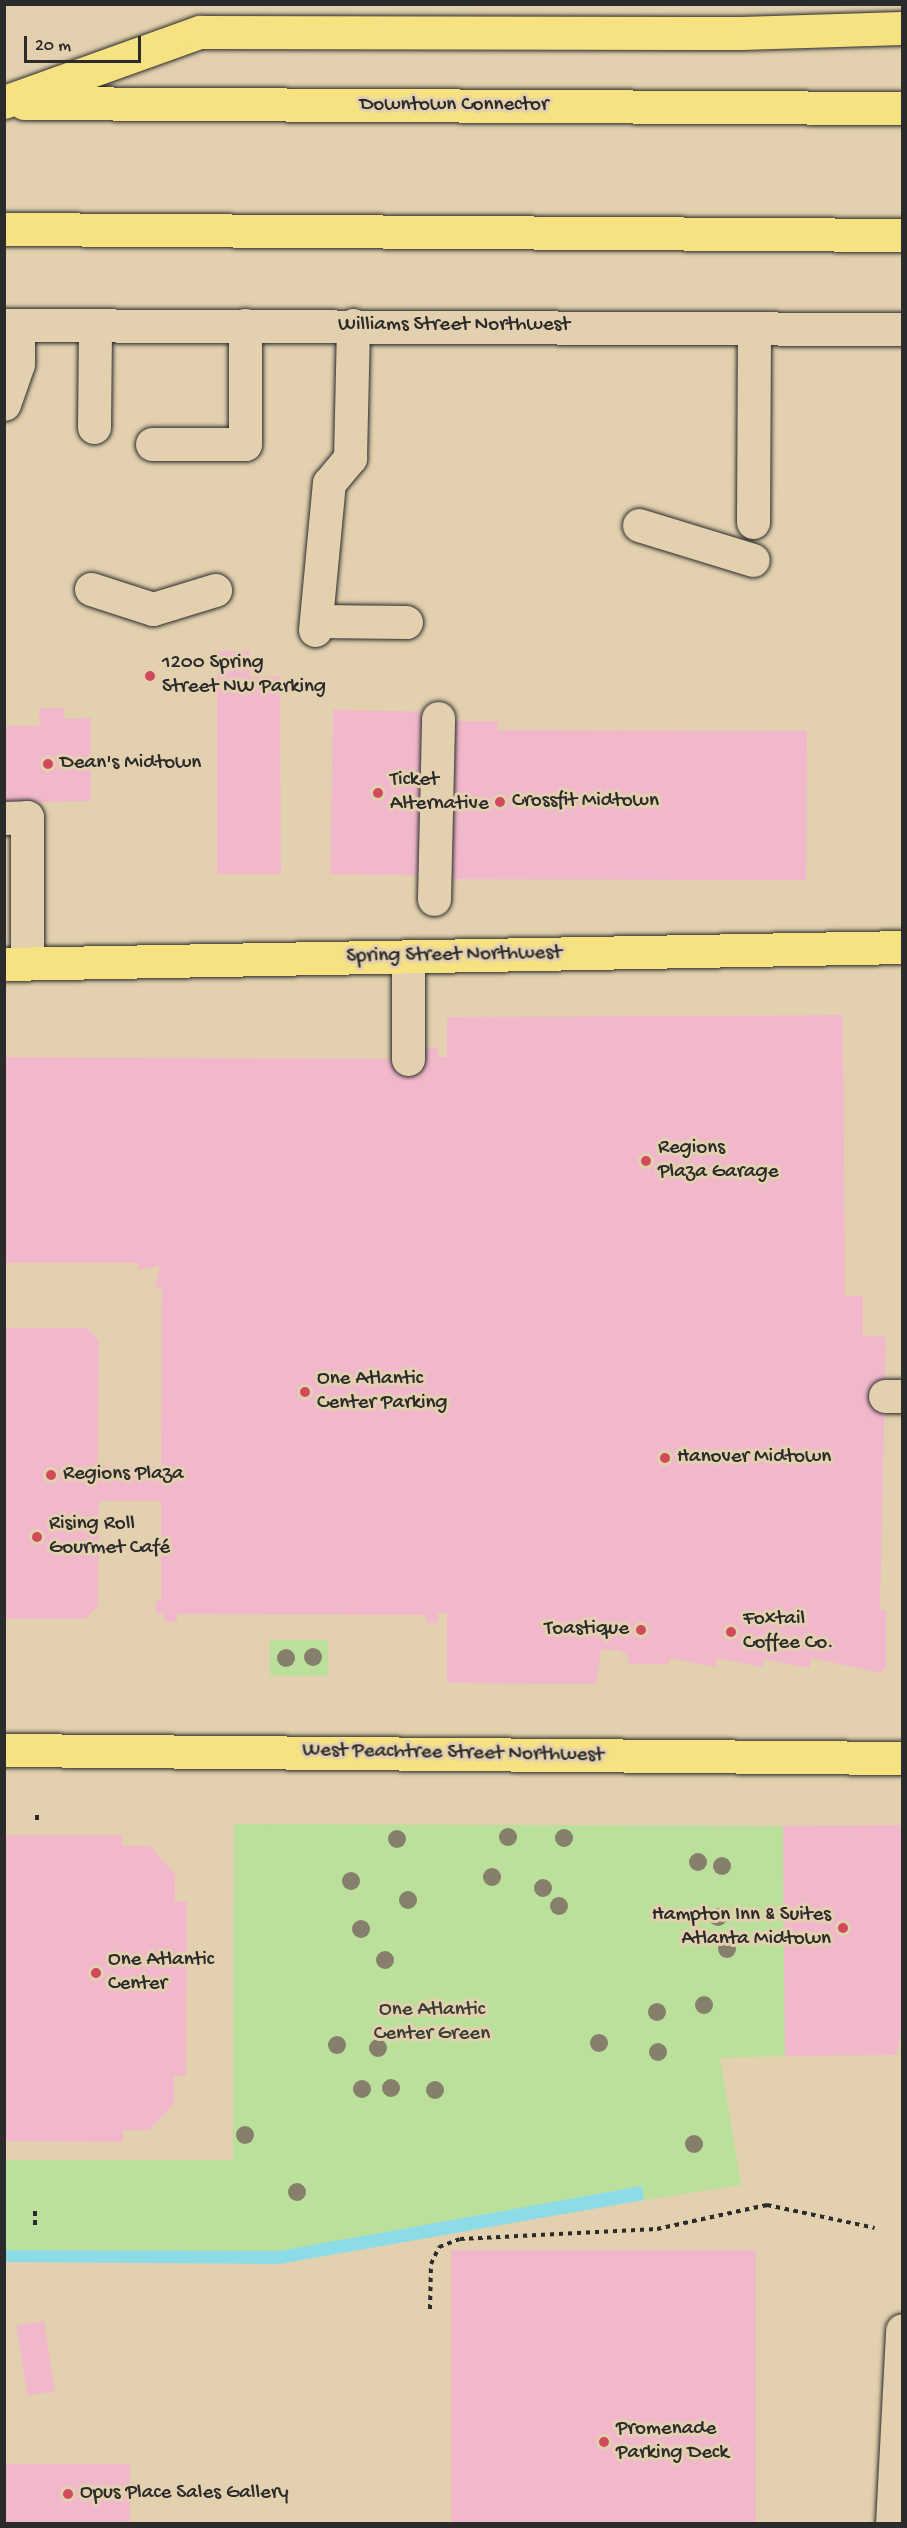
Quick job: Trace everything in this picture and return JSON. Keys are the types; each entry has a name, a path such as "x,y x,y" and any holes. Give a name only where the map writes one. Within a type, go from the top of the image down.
{"main road":[{"path":"4,103 200,32 741,33 903,28"},
{"name":"Downtown Connector","path":"4,103 903,108"},
{"path":"4,228 903,235"},
{"name":"Spring Street Northwest","path":"16,963 903,948"},
{"name":"West Peachtree Street Northwest","path":"4,1750 903,1758"}],"street":[{"name":"Williams Street Northwest","path":"11,325 903,329"},
{"path":"4,404 18,364 11,325"},
{"path":"94,427 95,326"},
{"path":"152,444 245,444 245,326"},
{"path":"353,326 350,458 329,483 316,625 406,622"},
{"path":"753,522 754,329"},
{"path":"639,525 753,560"},
{"path":"91,589 153,609 215,590"},
{"path":"434,899 438,718"},
{"path":"4,818 27,817 16,963"},
{"path":"408,957 408,1059"},
{"path":"895,2509 903,2330"}],"path":[{"path":"37,1815 37,1824"},
{"path":"430,2309 431,2264 439,2247 460,2239 657,2229 767,2205 875,2228"},
{"path":"35,2211 35,2228"}],"green space":[{"path":"270,1640 328,1640 328,1676 270,1676"},
{"name":"One Atlantic Center Green","path":"234,1824 783,1826 785,2056 720,2058 741,2185 644,2200 642,2186 279,2251 5,2250 4,2160 233,2160"}],"water":[{"path":"642,2186 644,2200 279,2264 5,2262 5,2250 279,2251"}],"building":[{"path":"217,651 250,651 250,677 280,676 281,874 217,874"},
{"name":"Dean's Midtown","path":"39,708 64,708 64,719 91,718 91,801 4,803 4,726 40,726"},
{"name":"Ticket Alternative","path":"333,710 423,712 420,876 330,874"},
{"path":"452,721 498,721 498,730 807,731 806,880 452,879"},
{"path":"843,1015 845,1296 863,1296 863,1336 886,1337 880,1610 886,1610 886,1666 881,1673 811,1658 809,1668 764,1659 762,1667 717,1658 716,1667 669,1658 669,1664 628,1664 629,1657 620,1650 601,1650 596,1684 447,1683 447,1613 438,1613 438,1623 426,1623 426,1615 218,1614 177,1614 177,1622 164,1622 164,1614 156,1614 156,1601 161,1601 161,1501 99,1501 98,1606 85,1619 4,1619 4,1328 87,1328 99,1341 98,1466 161,1466 162,1287 155,1287 160,1266 139,1270 139,1263 4,1263 4,1057 424,1059 424,1048 438,1048 438,1057 447,1057 447,1017"},
{"name":"Hampton Inn & Suites Atlanta Midtown","path":"902,1825 902,2030 896,2055 785,2056 783,1826"},
{"name":"One Atlantic Center","path":"5,1835 122,1835 122,1846 150,1846 175,1874 175,1901 187,1901 186,2076 174,2076 174,2104 149,2130 123,2130 123,2142 5,2141"},
{"name":"Promenade Parking Deck","path":"451,2250 756,2250 756,2524 451,2524"},
{"path":"44,2321 55,2391 27,2396 16,2325"},
{"name":"Opus Place Sales Gallery","path":"4,2464 130,2464 130,2524 4,2524"}],"place":[{"name":"1200 Spring Street NW Parking","path":"150,676"},
{"name":"Dean's Midtown","path":"48,764"},
{"name":"Ticket Alternative","path":"378,793"},
{"name":"Crossfit Midtown","path":"500,802"},
{"name":"Regions Plaza Garage","path":"646,1161"},
{"name":"One Atlantic Center Parking","path":"305,1392"},
{"name":"Hanover Midtown","path":"665,1458"},
{"name":"Regions Plaza","path":"51,1475"},
{"name":"Rising Roll Gourmet Café","path":"37,1537"},
{"name":"Toastique","path":"641,1630"},
{"name":"Foxtail Coffee Co.","path":"731,1632"},
{"name":"Hampton Inn & Suites Atlanta Midtown","path":"843,1928"},
{"name":"One Atlantic Center","path":"96,1973"},
{"name":"Promenade Parking Deck","path":"604,2442"},
{"name":"Opus Place Sales Gallery","path":"68,2494"}]}
